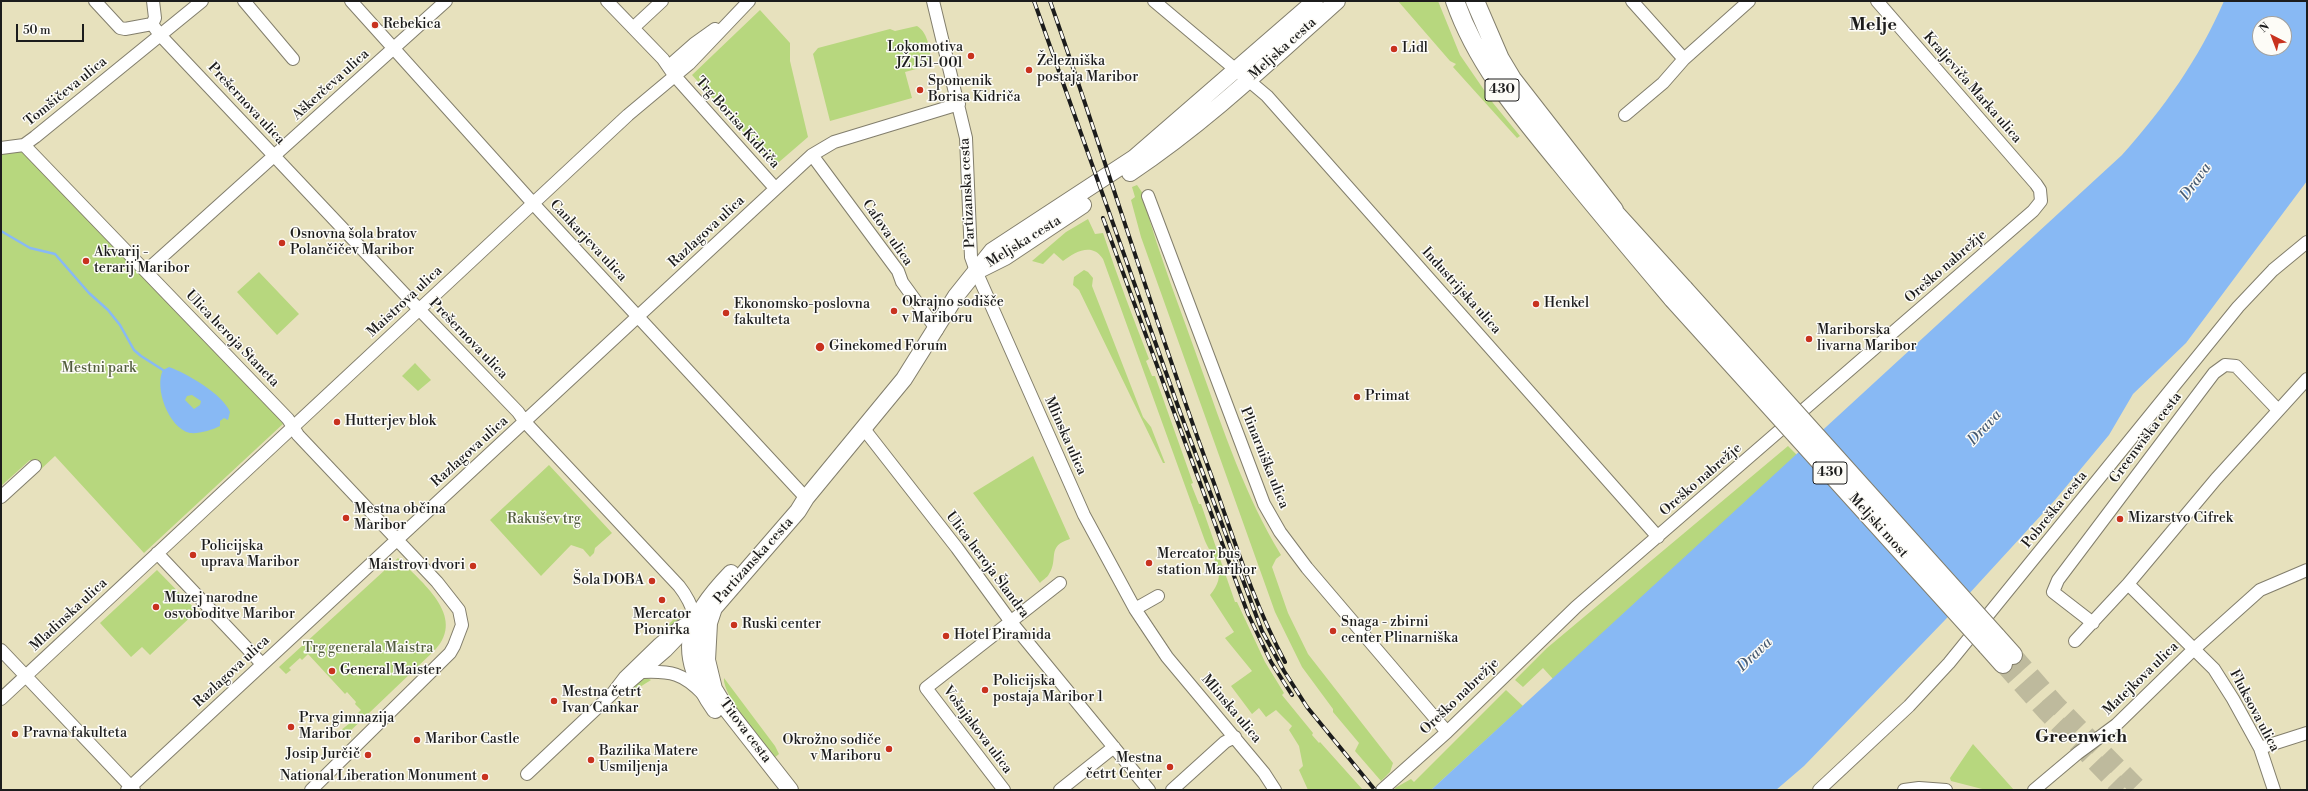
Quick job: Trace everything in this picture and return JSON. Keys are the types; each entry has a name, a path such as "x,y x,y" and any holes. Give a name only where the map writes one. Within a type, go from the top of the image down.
{"highway":[{"path":"1475,1 1500,59 1512,79 1528,101 1573,154 1616,222"},
{"name":"430","path":"1456,2 1505,85 1616,222"},
{"name":"Meljski most","path":"1616,222 1678,294 2008,659"}],"main road":[{"name":"Meljska cesta","path":"976,271 1000,243 1077,197 1134,158 1315,1"},
{"name":"Meljska cesta","path":"976,271 1005,257 1168,148 1249,80 1337,1"},
{"name":"Partizanska cesta","path":"718,603 798,511 806,498 911,370 956,296 976,271"},
{"name":"Partizanska cesta","path":"696,618 713,592 789,512 806,498"},
{"name":"Titova cesta","path":"718,603 712,613 709,623 708,667 714,689 725,707 790,790"},
{"name":"Titova cesta","path":"696,618 691,633 690,649 697,679 707,698 778,790"}],"street":[{"path":"95,1 120,28 125,29 152,24 155,18 153,1"},
{"name":"Tomšičeva ulica","path":"24,145 202,1"},
{"path":"244,1 293,59"},
{"name":"Cankarjeva ulica","path":"351,1 533,203 806,498"},
{"name":"Aškerčeva ulica","path":"146,271 446,1"},
{"name":"Trg Borisa Kidriča","path":"607,1 672,71 775,188 812,155 834,142 959,104"},
{"path":"633,28 662,1"},
{"name":"Maistrova ulica","path":"158,554 672,71 689,64 731,18 749,1"},
{"name":"Partizanska cesta","path":"933,1 966,138 971,257 976,271"},
{"name":"Industrijska ulica","path":"1154,1 1267,96 1335,170 1658,537"},
{"path":"1632,1 1684,59"},
{"path":"1625,114 1663,83 1684,59 1749,1"},
{"name":"Kraljeviča Marka ulica","path":"1877,1 2036,184 2042,195"},
{"name":"Prešernova ulica","path":"152,24 160,35 419,310 518,412 525,422 680,586 688,598 696,618"},
{"path":"1,148 24,145"},
{"name":"Ulica heroja Staneta","path":"24,145 288,419 293,428 384,528 397,539"},
{"name":"Cafova ulica","path":"812,155 900,275 902,282 936,330"},
{"name":"Razlagova ulica","path":"130,789 262,664 525,422 775,188"},
{"name":"Oreško nabrežje","path":"1382,790 1447,732 1537,642 2033,211 2041,201 2042,195"},
{"name":"Plinarniška ulica","path":"1148,196 1206,344 1243,452 1264,504 1307,568 1447,732"},
{"name":"Pobreška cesta","path":"1819,790 1909,706 1950,663 2238,307 2273,270 2307,242"},
{"name":"Mlinska ulica","path":"976,271 1084,515 1135,609 1168,657 1264,773 1275,790"},
{"name":"Greenwiška cesta","path":"2093,623 2053,592 2058,580 2219,368 2231,365 2241,369 2278,410"},
{"path":"2075,641 2128,584 2216,479 2307,379"},
{"name":"Meljski most","path":"1792,420 1980,627"},
{"name":"Ulica heroja Šlandra","path":"864,429 957,548 1011,622 1149,790"},
{"path":"1,497 35,466"},
{"path":"311,790 441,663 454,646 460,631 462,617 459,610 446,592 397,539"},
{"path":"158,554 262,664"},
{"name":"Mladinska ulica","path":"1,698 158,554"},
{"name":"Matejkova ulica","path":"2034,790 2078,753 2116,725 2193,650 2260,590 2307,570"},
{"path":"1011,622 1060,583"},
{"name":"Fluksova ulica","path":"2128,584 2193,650 2208,662 2222,680 2260,748 2274,790"},
{"path":"1135,609 1158,596"},
{"name":"Partizanska cesta","path":"528,774 612,694 625,677 659,644 678,628 718,603"},
{"name":"Partizanska cesta","path":"612,694 627,686 643,672 678,639 696,618"},
{"name":"Titova cesta","path":"696,618 703,655 708,667"},
{"name":"Vošnjakova ulica","path":"1004,790 926,688 1011,622"},
{"path":"1,650 130,789"},
{"path":"643,672 661,671 681,676 707,698"},
{"path":"2260,748 2307,733"},
{"path":"1172,790 1225,742 1235,738"},
{"path":"1060,790 1114,747"},
{"path":"1904,790 1946,790"}],"green space":[{"path":"1398,1 1438,1 1460,55 1493,103 1520,136 1517,138 1453,67 1456,64 1450,61"},
{"path":"760,10 790,43 790,61 808,137 771,169 774,166 692,75"},
{"path":"917,26 924,33 926,38 931,65 905,72 912,98 830,121 813,54 818,48 890,29 895,31"},
{"name":"Mestni park","path":"22,145 284,423 144,553 55,456 40,470 30,460 1,486 1,146"},
{"path":"1137,185 1146,198 1144,200 1163,262 1236,462 1256,509 1281,555 1276,559 1272,567 1288,613 1308,654 1393,763 1390,772 1381,781 1355,751 1359,743 1333,712 1333,709 1302,667 1275,612 1141,237 1131,200 1135,197 1132,187"},
{"path":"1088,219 1095,234 1103,233 1125,297 1149,359 1146,361 1152,376 1155,376 1193,483 1191,484 1199,504 1201,504 1235,602 1237,602 1265,662 1284,693 1282,695 1313,733 1312,735 1363,790 1308,790 1299,770 1303,766 1299,746 1289,730 1292,726 1276,710 1266,717 1259,708 1252,714 1231,686 1252,671 1225,638 1234,632 1210,595 1218,581 1218,568 1205,541 1103,259 1094,251 1083,250 1073,254 1063,261 1054,253 1043,264 1032,261 1066,232"},
{"path":"1084,270 1093,278 1092,286 1143,417 1151,427 1165,463 1163,463 1079,290 1073,285 1074,277"},
{"path":"259,272 299,314 277,335 237,292"},
{"path":"415,363 431,380 418,391 402,376"},
{"path":"1788,446 1797,455 1553,679 1543,668 1523,687 1515,680 1547,648"},
{"path":"1033,456 1070,539 1058,545 1055,549 1052,568 1048,575 1040,583 973,493"},
{"name":"Rakušev trg","path":"549,465 612,533 595,548 594,553 590,557 583,549 571,545 541,576 490,520"},
{"name":"Trg generala Maistra","path":"398,558 437,600 443,612 446,625 444,637 435,650 345,736 340,731 356,718 355,716 361,710 347,692 345,694 308,654 302,660 300,658 289,668 291,670 286,674 279,667"},
{"path":"157,570 197,611 150,655 142,647 131,657 100,623"},
{"path":"682,611 676,623 660,633"},
{"path":"647,678 651,680 627,695 635,683 641,679"},
{"path":"724,678 775,746 779,754 774,758 752,731 736,707 729,695"},
{"path":"1506,690 1523,706 1431,790 1396,790 1395,788 1411,779 1414,782"},
{"path":"1973,744 2014,790 1986,790 1951,781 1950,778"}],"water":[{"name":"Drava","path":"2224,1 2307,1 2307,181 2186,343 2133,394 2109,435 2055,500 1945,620 1804,766 1776,790 1431,790 2122,155 2166,101 2192,63"},
{"path":"169,367 176,370 194,379 212,391 226,405 230,412 228,420 224,418 220,421 220,426 201,432 190,433 182,430 169,415 165,406 160,386 163,370","holes":["192,395 201,401 200,405 194,409 185,400 187,396"]}],"waterway":[{"path":"1,231 30,248 55,254 89,293 108,310 120,325 134,350 163,370"}],"tunnel":[{"path":"2013,655 2056,704 2140,790"},
{"path":"2003,664 2046,712 2122,790"}],"railway":[{"path":"1034,1 1180,412 1262,631 1284,671 1307,707 1375,790"},
{"path":"1050,1 1189,414 1235,544 1263,616 1285,662"},
{"path":"1103,218 1248,614 1271,662 1292,695"}],"place":[{"name":"Rebekica","path":"375,25"},
{"name":"Lidl","path":"1394,49"},
{"name":"Lokomotiva JŽ 151-001","path":"971,56"},
{"name":"Železniška postaja Maribor","path":"1029,70"},
{"name":"Spomenik Borisa Kidriča","path":"920,90"},
{"name":"Osnovna šola bratov Polančičev Maribor","path":"282,243"},
{"name":"Akvarij - terarij Maribor","path":"86,261"},
{"name":"Henkel","path":"1536,304"},
{"name":"Okrajno sodišče v Mariboru","path":"894,311"},
{"name":"Ekonomsko-poslovna fakulteta","path":"726,313"},
{"name":"Mariborska livarna Maribor","path":"1809,339"},
{"name":"Ginekomed Forum","path":"820,347"},
{"name":"Primat","path":"1357,397"},
{"name":"Hutterjev blok","path":"337,422"},
{"name":"Mestna občina Maribor","path":"346,518"},
{"name":"Mizarstvo Cifrek","path":"2120,519"},
{"name":"Policijska uprava Maribor","path":"193,555"},
{"name":"Mercator bus station Maribor","path":"1149,563"},
{"name":"Maistrovi dvori","path":"473,566"},
{"name":"Šola DOBA","path":"652,581"},
{"name":"Mercator Pionirka","path":"662,600"},
{"name":"Muzej narodne osvoboditve Maribor","path":"156,607"},
{"name":"Ruski center","path":"734,625"},
{"name":"Snaga - zbirni center Plinarniška","path":"1333,631"},
{"name":"Hotel Piramida","path":"946,636"},
{"name":"General Maister","path":"332,671"},
{"name":"Policijska postaja Maribor 1","path":"985,690"},
{"name":"Mestna četrt Ivan Cankar","path":"554,701"},
{"name":"Prva gimnazija Maribor","path":"291,727"},
{"name":"Pravna fakulteta","path":"15,734"},
{"name":"Maribor Castle","path":"417,740"},
{"name":"Okrožno sodiče v Mariboru","path":"889,749"},
{"name":"Josip Jurčič","path":"368,755"},
{"name":"Bazilika Matere Usmiljenja","path":"591,760"},
{"name":"Mestna četrt Center","path":"1170,767"},
{"name":"National Liberation Monument","path":"485,777"}],"district":[{"name":"Melje","path":"1873,26"},
{"name":"Greenwich","path":"2081,738"}]}
